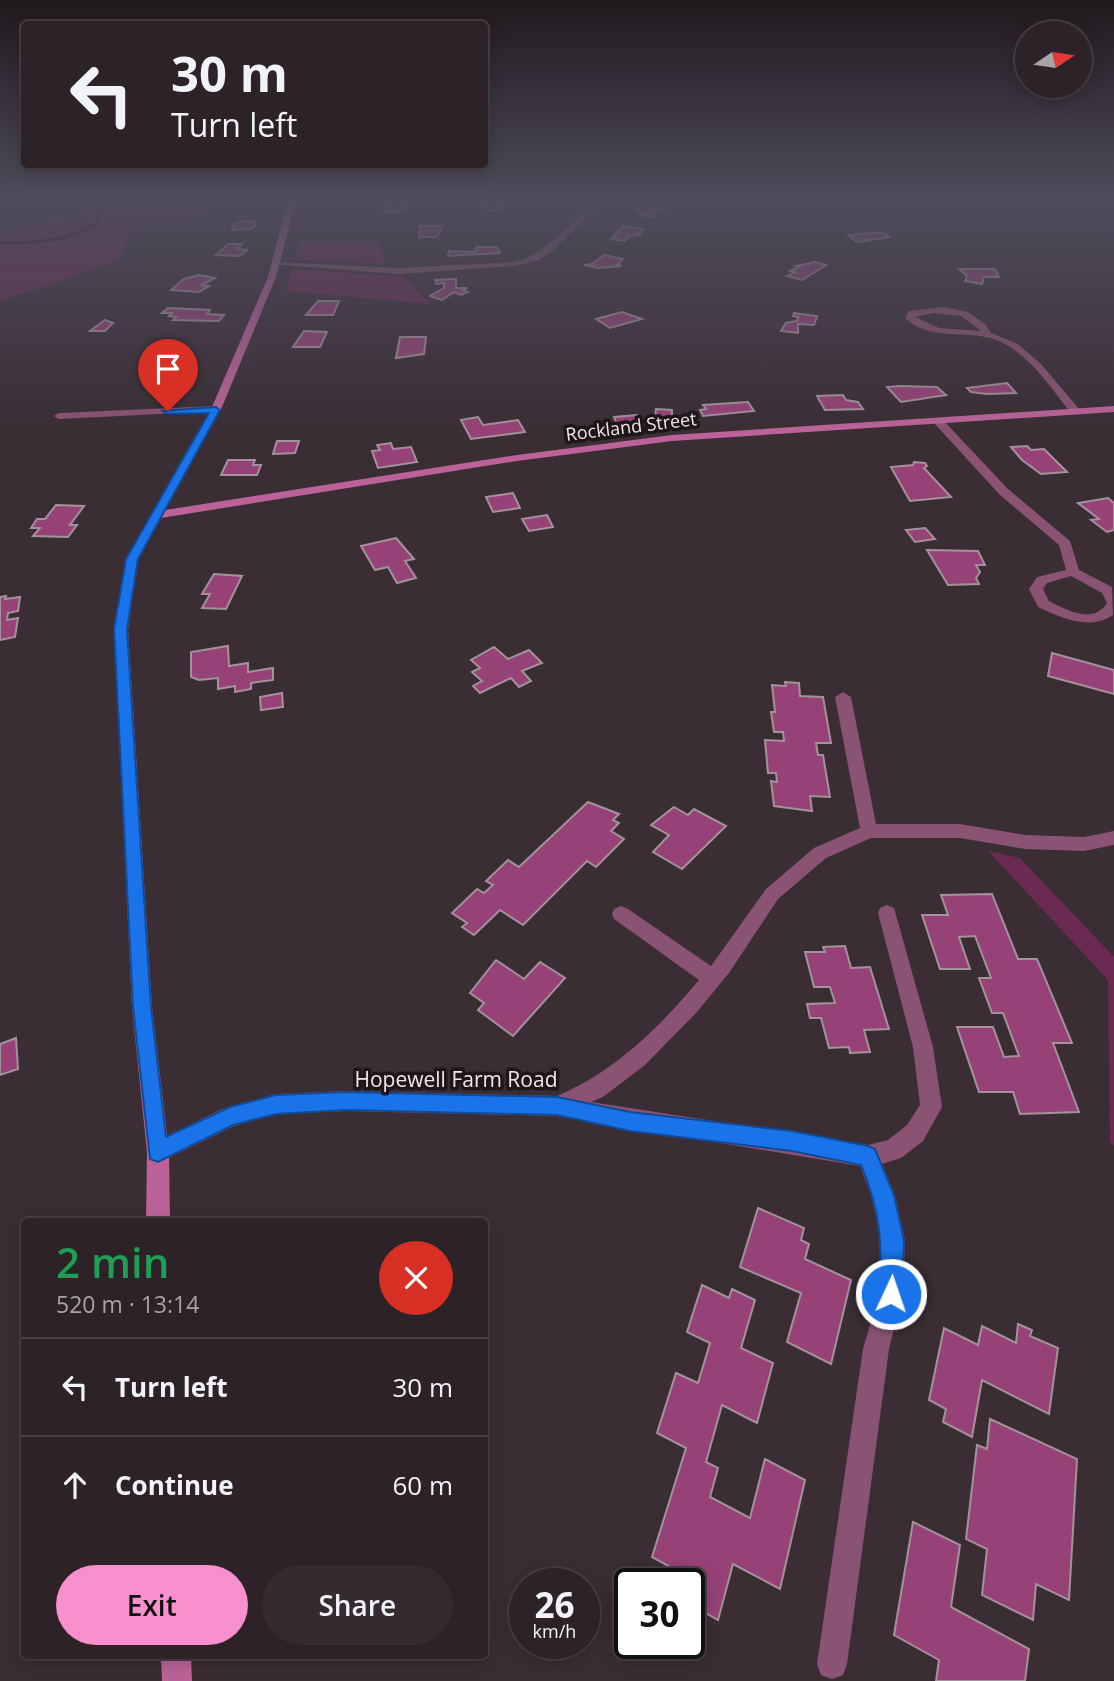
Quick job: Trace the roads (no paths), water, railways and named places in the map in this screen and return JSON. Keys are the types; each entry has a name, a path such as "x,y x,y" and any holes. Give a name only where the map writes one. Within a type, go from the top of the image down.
{"street":[{"path":"158,1218 158,1152 142,1007 121,629 132,559 216,410 270,275"},
{"path":"988,335 982,324 969,315 947,310 933,308 912,313 910,318 933,331 988,335 1026,353 1076,412"},
{"name":"Rockland Street","path":"156,515 204,510 517,458 672,438 1114,409"},
{"path":"59,416 216,410"},
{"path":"938,421 1004,492 1065,544 1073,572 1107,590 1114,603 1111,611 1097,619 1071,617 1043,604 1036,589 1042,580 1073,572"},
{"path":"843,697 869,831"},
{"name":"Hopewell Farm Road","path":"158,1152 230,1116 276,1104 347,1101 557,1106 596,1090 639,1058 713,979 772,894 820,853 869,831 960,831 1025,842 1072,843 1114,838"},
{"path":"557,1106 630,1122 792,1141 868,1156 893,1150 915,1133 931,1107 923,1047 887,913"},
{"path":"621,914 713,979"},
{"path":"832,1664 876,1349 891,1294 893,1240 884,1195 868,1156"},
{"path":"176,1659 177,1681"}]}
